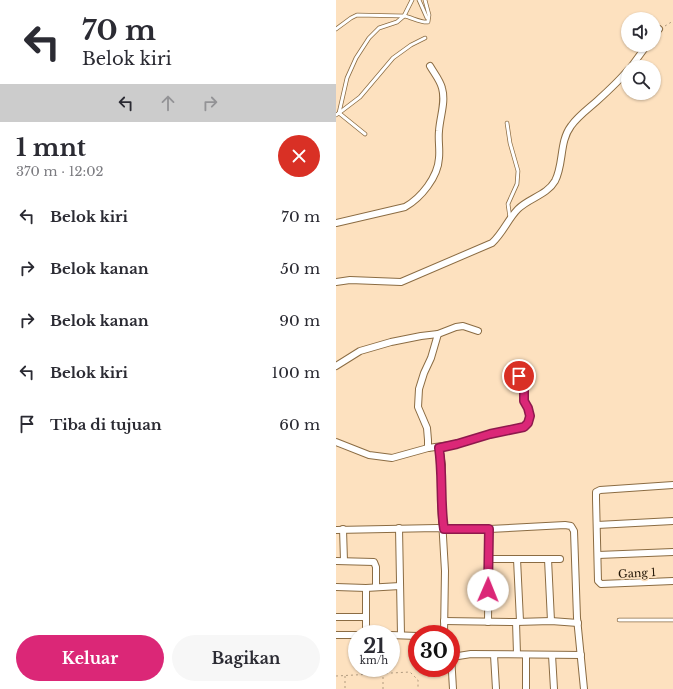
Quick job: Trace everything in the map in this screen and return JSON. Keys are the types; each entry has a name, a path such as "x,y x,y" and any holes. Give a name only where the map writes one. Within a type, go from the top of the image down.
{"street":[{"path":"336,223 405,207 418,196 434,176 440,158 439,140 443,96 440,82 430,66"},
{"path":"336,282 350,280 393,282 404,280 492,243 501,234 519,208 549,188 554,182 560,168 564,140 569,128 577,118 621,77"},
{"path":"336,366 360,351 391,342 438,334 463,326 478,331"},
{"path":"428,448 427,428 418,407 419,388 431,358 438,334"},
{"path":"336,442 369,455 392,458 428,448 439,448 490,434 524,427 528,423 530,416 524,401 524,387 519,376"},
{"path":"439,448 442,465 441,510 444,529 444,625"},
{"path":"673,485 600,490 596,492 598,555 673,552"},
{"path":"597,525 673,521"},
{"path":"336,530 399,528 489,529 565,525 571,526 574,531 578,623 584,689"},
{"path":"399,528 401,635 408,635"},
{"path":"343,529 344,561"},
{"path":"488,622 489,529"},
{"name":"Gang 1","path":"598,555 598,581 601,584 673,581"},
{"path":"489,559 560,559"},
{"path":"517,559 517,654"},
{"path":"548,559 551,621"},
{"path":"336,561 374,562 376,567 376,587"},
{"path":"336,587 366,588 400,586"},
{"path":"366,588 366,625"},
{"path":"336,618 366,617"},
{"path":"444,621 551,621 578,623"},
{"path":"336,635 348,635"},
{"path":"460,655 581,655"},
{"path":"494,655 496,689"},
{"path":"526,655 526,689"},
{"path":"552,655 554,689"},
{"path":"452,677 453,689"}],"lane":[{"path":"338,114 347,78 356,58 369,38 379,28 398,22 404,16 412,0"},
{"path":"419,0 428,20"},
{"path":"336,29 357,15 404,16 411,17 425,23 428,22 429,15 426,0"},
{"path":"338,114 360,97 393,58 411,45 425,38"},
{"path":"338,114 365,134"},
{"path":"506,123 518,171 517,184 508,204 510,220"},
{"path":"619,620 673,620"}],"path":[{"path":"661,28 673,21"},
{"path":"400,673 410,672 418,680 418,689"},
{"path":"345,675 345,689"},
{"path":"336,676 348,675"},
{"path":"383,677 383,689"}],"route":[{"path":"488,590 489,529 444,529 441,510 442,465 439,448 490,434 524,427 528,423 530,416 524,401 524,387 522,379 519,376"}]}
